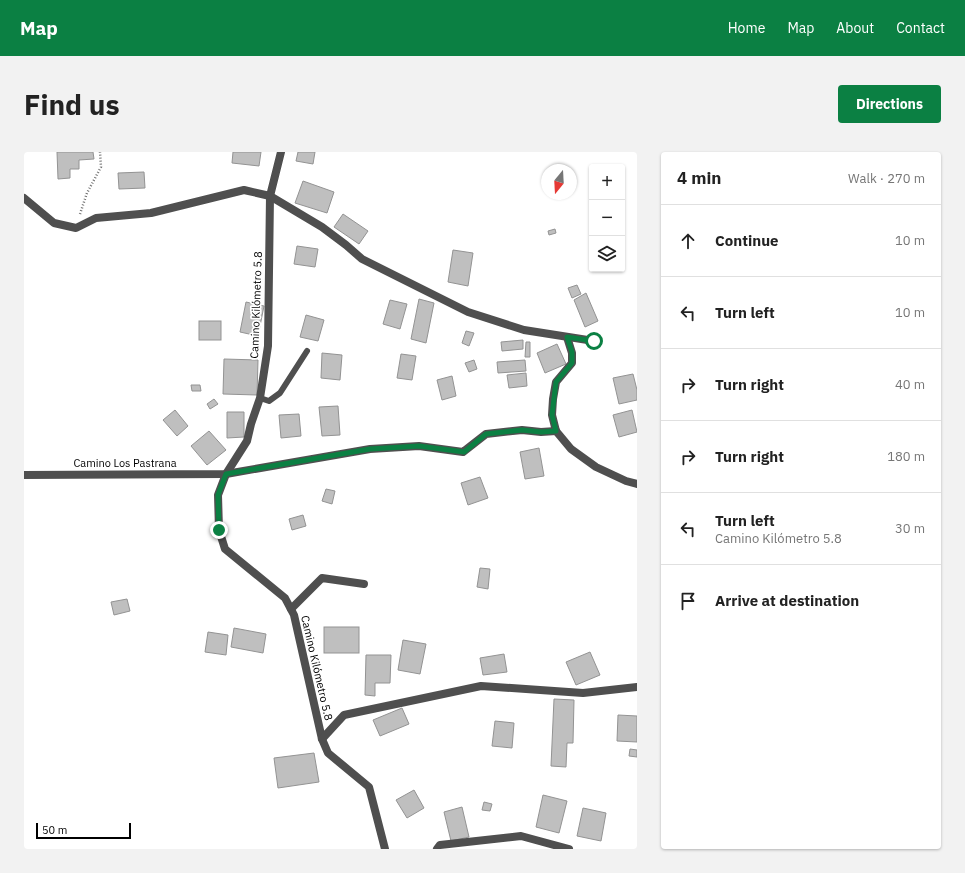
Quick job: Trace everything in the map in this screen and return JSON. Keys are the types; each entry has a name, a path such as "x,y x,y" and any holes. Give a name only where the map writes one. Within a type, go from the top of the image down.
{"street":[{"name":"Camino Kilómetro 5.8","path":"281,152 270,196 268,346 260,398 251,424 247,442 226,474 218,495 219,530 226,549 285,598 291,609 294,615 322,739 328,753 369,788 385,849"},
{"path":"24,198 54,223 76,228 96,218 151,213 244,190 270,196 322,226 362,260 468,312 524,330 594,341"},
{"path":"567,337 572,352 572,363 556,382 552,415 556,431 571,449 596,467 637,484"},
{"name":"Camino Los Pastrana","path":"24,475 226,474 370,449 419,446 464,452 486,434 522,430 541,432 556,431"},
{"path":"291,609 322,578 364,584"},
{"path":"322,739 344,715 481,686 583,693 637,687"},
{"path":"437,849 440,845 520,836 570,849"}],"lane":[{"path":"260,398 269,401 280,393 308,351"}],"path":[{"path":"76,228 87,193 101,168 100,152"}],"building":[{"path":"57,152 93,152 94,159 79,160 79,169 70,169 70,178 58,179"},
{"path":"233,152 261,152 259,166 232,163"},
{"path":"298,152 315,152 313,164 296,161"},
{"path":"144,172 145,188 119,189 118,173"},
{"path":"303,181 334,192 327,213 295,203"},
{"path":"343,214 368,231 359,244 334,227"},
{"path":"555,229 556,233 549,235 548,231"},
{"path":"297,246 318,249 315,267 294,264"},
{"path":"453,250 473,253 468,286 448,282"},
{"path":"577,285 581,294 572,298 568,288"},
{"path":"586,293 598,321 585,327 574,300"},
{"path":"419,299 434,303 426,343 411,339"},
{"path":"390,300 407,304 400,329 383,324"},
{"path":"246,302 264,306 258,336 240,332"},
{"path":"306,315 324,320 318,341 300,337"},
{"path":"199,321 221,321 221,340 199,340"},
{"path":"466,331 474,333 469,346 462,343"},
{"path":"523,340 523,349 502,351 501,342"},
{"path":"526,342 530,342 530,357 525,357"},
{"path":"557,344 566,364 545,373 537,353"},
{"path":"322,353 342,355 340,380 321,378"},
{"path":"401,354 416,356 412,380 397,378"},
{"path":"224,359 258,360 257,395 223,394"},
{"path":"474,360 477,369 469,372 465,363"},
{"path":"525,360 526,371 498,373 497,362"},
{"path":"526,373 527,386 509,388 507,375"},
{"path":"633,374 637,390 637,400 619,404 613,378"},
{"path":"452,376 456,396 442,400 437,380"},
{"path":"191,385 200,385 201,391 192,391"},
{"path":"214,399 218,404 210,409 207,404"},
{"path":"338,406 340,435 322,436 319,407"},
{"path":"175,410 188,426 177,436 163,420"},
{"path":"632,410 637,432 619,437 613,415"},
{"path":"227,412 244,412 244,437 227,438"},
{"path":"299,414 301,436 281,438 279,415"},
{"path":"209,431 226,450 207,465 191,446"},
{"path":"539,448 544,476 525,479 520,452"},
{"path":"480,477 488,498 468,505 461,483"},
{"path":"326,489 335,491 332,504 322,501"},
{"path":"303,515 306,526 292,530 289,519"},
{"path":"480,568 490,569 488,589 477,587"},
{"path":"127,599 130,611 114,615 111,602"},
{"path":"324,627 359,627 359,653 324,653"},
{"path":"234,628 266,634 263,653 231,647"},
{"path":"208,632 228,635 226,655 205,652"},
{"path":"403,640 426,644 420,674 398,670"},
{"path":"590,652 600,675 576,685 566,662"},
{"path":"504,654 507,672 483,675 480,658"},
{"path":"366,655 391,655 390,683 375,683 375,696 365,695"},
{"path":"554,699 574,700 573,743 567,743 566,767 551,766"},
{"path":"402,708 409,724 380,736 373,720"},
{"path":"618,715 637,716 637,742 617,741"},
{"path":"495,721 514,723 512,748 492,746"},
{"path":"630,749 637,750 637,757 629,756"},
{"path":"314,753 319,782 278,788 274,758"},
{"path":"414,790 424,808 407,818 396,800"},
{"path":"543,795 567,801 559,833 536,827"},
{"path":"484,802 492,804 490,811 482,810"},
{"path":"462,807 469,837 451,841 444,812"},
{"path":"583,808 606,813 601,841 577,836"}],"route":[{"path":"219,530 218,495 226,474 370,449 419,446 464,452 486,434 522,430 541,432 556,431 552,415 556,382 572,363 572,352 567,337 594,341"}]}
